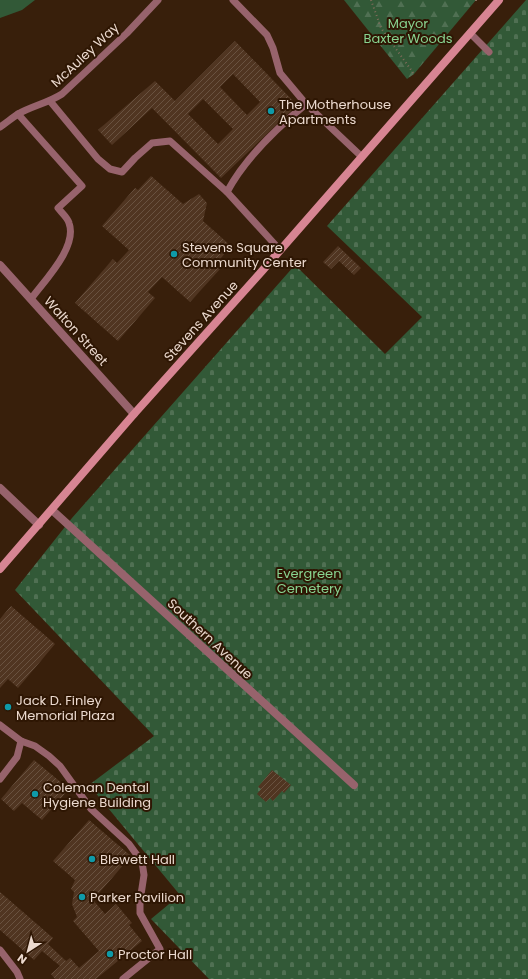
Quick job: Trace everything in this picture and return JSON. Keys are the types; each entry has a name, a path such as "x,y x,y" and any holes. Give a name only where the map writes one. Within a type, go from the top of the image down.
{"main road":[{"name":"Stevens Avenue","path":"0,569 134,414 499,0"}],"street":[{"name":"Walton Street","path":"0,265 134,414"},
{"path":"0,488 39,525"},
{"name":"Southern Avenue","path":"52,510 354,785"}],"lane":[{"name":"McAuley Way","path":"0,127 18,114 42,103 50,102 62,94 158,0"},
{"path":"233,0 267,35 274,48 280,73 306,104 362,157"},
{"path":"470,33 489,52"},
{"path":"50,102 98,159 110,168 122,172 152,143 170,141 227,192 280,250"},
{"path":"227,192 234,178 282,123 306,104"},
{"path":"18,114 82,186 58,208 70,223 70,242 63,257 31,298"},
{"path":"0,725 21,741 35,746 49,756 70,778 91,809 129,844 142,862 144,875 140,901 140,913 160,949 123,979"},
{"path":"0,778 17,757 21,741"},
{"path":"0,950 17,972 20,979"}],"path":[{"path":"371,0 381,28 414,74"}],"green space":[{"path":"0,0 35,0 22,10 0,18"},
{"name":"Mayor Baxter Woods","path":"344,0 476,0 414,74 407,79"},
{"name":"Evergreen Cemetery","path":"526,0 528,0 528,979 209,979 151,919 180,895 89,785 154,736 15,590 72,518 295,265 385,354 422,317 327,226"}],"building":[{"name":"The Motherhouse Apartments","path":"235,41 297,105 221,178 152,108 112,145 98,130 155,81 175,101","holes":["233,74 260,102 247,115 220,87","203,99 233,129 218,144 188,114"]},
{"name":"Stevens Square Community Center","path":"151,176 183,204 199,194 207,203 203,221 231,246 216,264 221,268 190,302 162,277 148,292 155,298 118,341 75,303 113,259 117,263 129,250 102,226 135,188 138,190"},
{"path":"338,246 361,268 354,275 339,261 331,269 323,262"},
{"path":"11,606 55,644 18,688 8,679 0,688 0,619"},
{"name":"Coleman Dental Hygiene Building","path":"34,760 69,789 42,820 22,803 14,811 1,799"},
{"path":"272,770 291,785 284,793 282,791 273,801 270,798 266,802 257,794 261,789 258,787"},
{"path":"89,820 131,856 93,900 105,914 116,904 132,923 129,925 142,941 96,979 55,979 51,974 60,966 42,951 34,960 0,930 0,892 53,938 48,944 66,961 70,958 79,968 99,951 73,921 77,917 72,904 74,892 71,889 75,880 53,861"}],"place":[{"name":"The Motherhouse Apartments","path":"271,111"},
{"name":"Stevens Square Community Center","path":"174,254"},
{"name":"Jack D. Finley Memorial Plaza","path":"8,707"},
{"name":"Coleman Dental Hygiene Building","path":"35,794"},
{"name":"Blewett Hall","path":"92,859"},
{"name":"Parker Pavilion","path":"82,897"},
{"name":"Proctor Hall","path":"110,954"}]}
